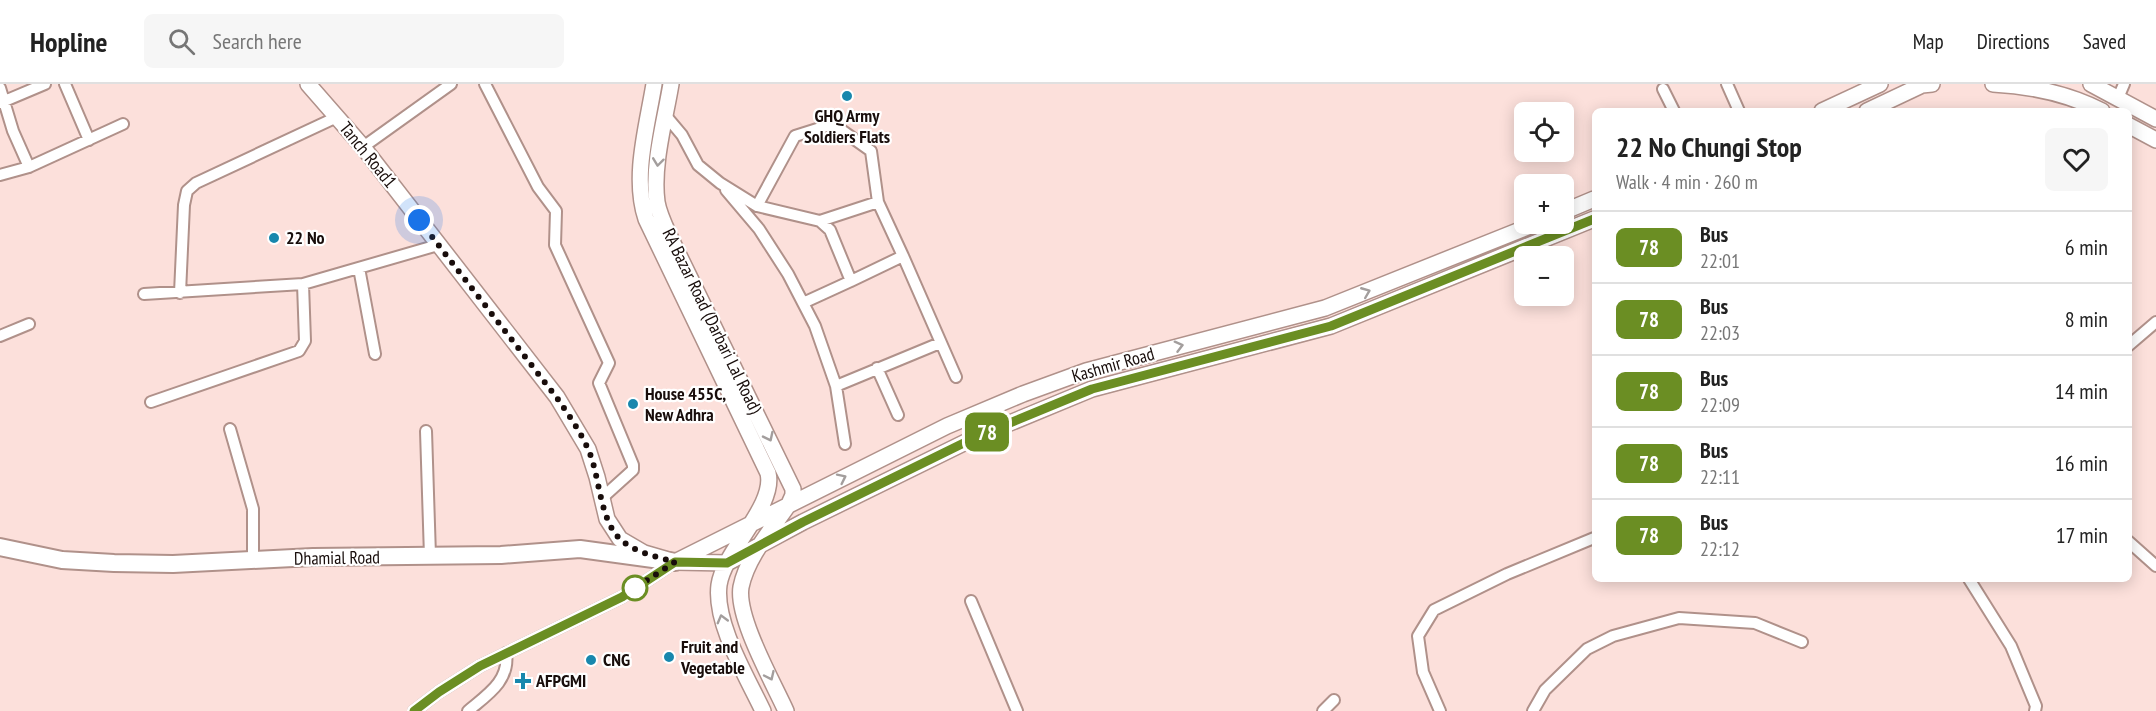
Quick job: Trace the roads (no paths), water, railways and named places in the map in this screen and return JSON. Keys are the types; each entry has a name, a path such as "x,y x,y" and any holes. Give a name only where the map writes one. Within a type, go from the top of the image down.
{"main road":[{"name":"Dhamial Road","path":"0,547 62,560 114,563 173,564 313,557 501,555 580,549 675,562"}],"street":[{"path":"2,103 45,84"},
{"path":"65,84 89,140"},
{"name":"Tanch Road1","path":"308,84 363,147 557,398 588,449 607,519 620,539 644,553 675,562"},
{"path":"363,147 451,84"},
{"path":"485,84 538,187 556,211 555,245 609,363 599,383 633,465 633,470 602,498"},
{"name":"RA Bazar Road (Darbari Lal Road)","path":"654,84 640,179 641,205 770,480 766,496 727,563 719,584 722,621 763,711"},
{"name":"RA Bazar Road (Darbari Lal Road)","path":"671,84 658,165 657,205 670,237 792,483 793,495 789,504"},
{"path":"1727,84 1738,108"},
{"path":"1828,108 1880,84"},
{"path":"1873,108 1922,85 1932,84"},
{"path":"1993,84 2027,86 2080,100 2096,108"},
{"path":"2091,84 2121,91 2156,118"},
{"path":"0,88 2,103 28,167"},
{"path":"1663,89 1672,108"},
{"path":"666,116 682,135 698,165 720,183 757,206 819,220 830,230 851,281"},
{"path":"180,292 184,205 187,191 196,183 337,117"},
{"path":"0,175 28,167 123,124"},
{"path":"757,206 795,136 833,124 871,151 878,202 956,377"},
{"path":"2132,127 2156,140"},
{"path":"720,183 759,229 788,274 816,326 836,386 845,444"},
{"path":"1574,208 1592,200"},
{"path":"819,220 878,202"},
{"path":"1574,213 1588,222"},
{"name":"Kashmir Road","path":"675,562 727,563 976,437 1092,389 1331,326 1588,222"},
{"name":"Kashmir Road","path":"414,711 439,692 506,653 622,597 675,562 947,426 1086,371 1325,308 1514,233"},
{"path":"1541,234 1544,240"},
{"path":"144,294 303,284 438,245"},
{"path":"803,303 903,255"},
{"path":"359,268 375,354"},
{"path":"151,402 299,351 305,341 303,284"},
{"path":"1272,322 1277,340"},
{"path":"2132,343 2156,322"},
{"path":"0,336 29,324"},
{"path":"836,386 940,343"},
{"path":"1143,356 1146,375"},
{"path":"877,368 898,415"},
{"path":"1023,394 1031,414"},
{"path":"230,429 253,509 253,561"},
{"path":"426,431 430,556"},
{"path":"786,711 749,631 742,606 741,588 749,565 789,504"},
{"path":"1440,711 1423,672 1418,636 1434,610 1507,574 1592,539"},
{"path":"2132,545 2156,566"},
{"path":"1971,582 2012,646 2036,706 2035,711"},
{"path":"970,601 1017,711"},
{"path":"1533,711 1545,690 1587,649 1613,636 1679,618 1755,623 1802,642"},
{"path":"468,711 504,677 507,663 506,653"},
{"path":"1323,711 1334,700"}],"place":[{"name":"GHQ Army Soldiers Flats","path":"847,96"},
{"name":"22 No","path":"274,238"},
{"name":"House 455C, New Adhra","path":"633,404"},
{"name":"Fruit and Vegetable","path":"669,657"},
{"name":"CNG","path":"591,660"},
{"name":"AFPGMI","path":"523,681"}]}
